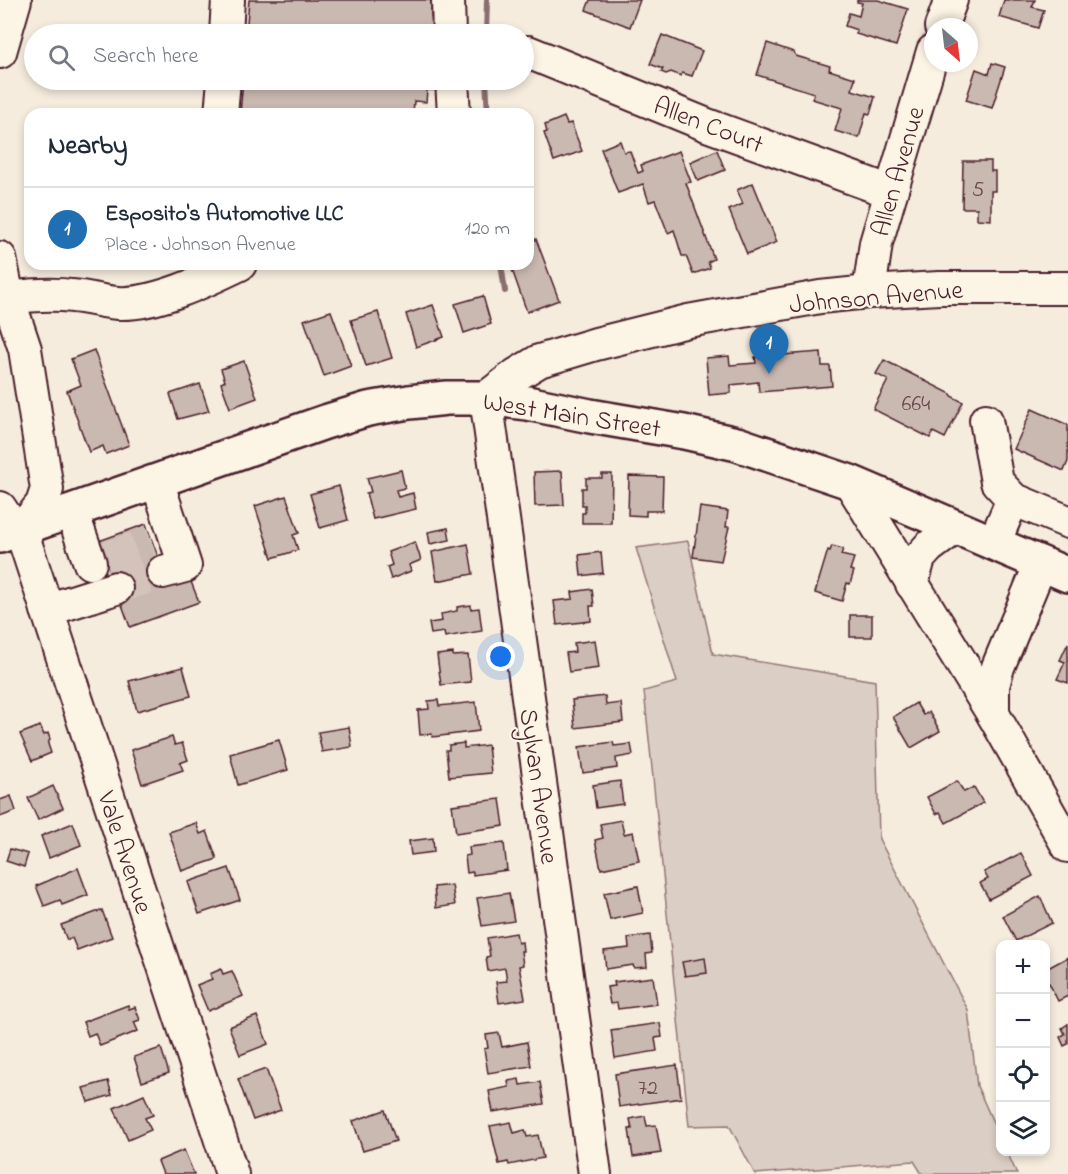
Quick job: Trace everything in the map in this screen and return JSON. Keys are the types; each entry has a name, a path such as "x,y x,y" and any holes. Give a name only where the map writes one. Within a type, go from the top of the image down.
{"main road":[{"name":"West Main Street","path":"7,525 72,512 325,422 368,409 447,398 486,398 527,403 736,444 850,482 1054,569"}],"street":[{"path":"227,24 228,0"},
{"path":"448,0 449,24"},
{"path":"944,18 951,0"},
{"name":"Allen Court","path":"534,54 707,124 891,192"},
{"name":"Allen Avenue","path":"869,292 876,243 927,72"},
{"path":"222,108 223,90"},
{"path":"453,90 454,108"},
{"path":"0,258 8,297 25,349 47,489 42,504 7,525"},
{"path":"8,297 38,294 72,296 118,303 140,302 187,288 213,271"},
{"name":"Johnson Avenue","path":"486,398 539,361 688,321 820,297 869,292 939,288 1068,288"},
{"path":"0,336 8,297"},
{"name":"Sylvan Avenue","path":"486,398 589,1173"},
{"path":"986,420 997,482 1013,499 1068,523 1054,569 998,668 993,686 993,714"},
{"path":"157,481 161,532 185,566 163,572"},
{"path":"850,482 993,714 1068,846"},
{"path":"994,543 1013,499"},
{"path":"47,610 108,591 96,554 72,512"},
{"name":"Vale Avenue","path":"7,525 47,610 232,1174"},
{"path":"912,584 920,558 929,547 956,527"}],"shaded area":[{"path":"688,541 713,654 875,681 879,839 968,1010 977,1086 996,1129 996,1156 1009,1156 1017,1174 922,1174 914,1161 755,1174 729,1125 689,1126 644,691 677,682 636,548"}],"building":[{"path":"249,0 432,0 431,16 442,16 442,24 247,24"},
{"path":"590,0 640,0 630,27 586,10"},
{"path":"857,0 878,0 908,9 896,46 856,34 857,30 845,26 849,13 859,16 862,3"},
{"path":"1004,0 1035,0 1032,7 1044,10 1038,28 999,17"},
{"path":"662,35 702,51 692,76 682,73 681,76 671,72 666,74 661,72 663,69 650,64"},
{"path":"767,43 794,52 796,56 830,66 829,70 855,78 852,90 875,97 870,114 866,113 859,138 835,131 842,108 812,99 814,93 757,75"},
{"path":"992,63 1005,67 992,108 966,100 975,72 978,70 989,74"},
{"path":"242,90 427,90 426,102 414,101 413,108 241,108"},
{"path":"564,117 567,124 571,123 582,151 554,161 544,133 547,132 545,125"},
{"path":"620,141 624,152 630,151 638,173 643,171 641,165 679,151 691,182 686,183 714,259 708,262 710,268 693,274 686,256 682,256 674,230 668,233 655,200 649,202 643,184 618,193 601,149"},
{"path":"717,150 725,170 698,181 690,162"},
{"path":"963,161 991,161 991,171 995,171 995,191 991,191 991,220 977,219 977,208 962,208"},
{"path":"753,183 777,242 747,254 729,210 743,204 737,190"},
{"path":"536,239 559,300 527,312 512,270 534,270 534,240"},
{"path":"483,296 491,324 464,333 455,304"},
{"path":"433,305 444,337 416,347 406,314"},
{"path":"331,311 351,366 324,376 304,320"},
{"path":"378,312 392,358 366,366 351,320"},
{"path":"94,350 129,445 106,454 103,446 89,452 67,391 81,385 71,359"},
{"path":"821,352 822,366 830,366 832,386 759,392 758,382 731,385 731,393 709,395 706,358 729,356 730,365 756,363 755,357"},
{"path":"884,360 963,402 945,438 933,432 930,438 873,409 888,380 876,374"},
{"path":"244,361 257,398 230,408 221,383 225,381 221,369"},
{"path":"200,384 209,411 178,419 170,394"},
{"path":"1032,409 1068,425 1068,461 1064,471 1014,449"},
{"path":"401,470 405,488 396,490 398,497 413,493 416,509 373,519 366,493 371,492 367,478"},
{"path":"562,471 564,505 535,506 534,472"},
{"path":"602,474 612,474 611,523 582,523 585,505 582,505 582,488 586,488 586,478 602,478"},
{"path":"629,476 663,477 662,511 646,511 646,516 628,515"},
{"path":"339,486 348,520 320,528 310,494"},
{"path":"286,496 299,533 293,535 298,550 272,558 255,506"},
{"path":"700,507 728,511 726,527 729,527 721,561 693,557"},
{"path":"146,524 167,582 188,574 199,602 130,627 99,541"},
{"path":"448,528 450,540 430,544 428,532"},
{"path":"415,542 421,560 409,565 411,571 391,579 387,567 392,565 388,552"},
{"path":"468,544 473,574 437,581 432,552"},
{"path":"832,546 843,549 841,555 854,558 850,570 854,571 850,584 847,583 842,601 815,593 828,550 830,551"},
{"path":"601,552 603,573 581,576 579,555"},
{"path":"592,589 594,606 590,606 591,621 557,625 554,601 573,599 572,592"},
{"path":"471,605 471,609 479,608 482,631 445,637 444,632 431,634 429,623 442,621 441,614 457,611 457,607"},
{"path":"850,615 872,615 872,637 850,637"},
{"path":"595,640 599,668 569,672 566,653 575,652 574,643"},
{"path":"1068,643 1068,683 1057,679 1065,662 1060,660"},
{"path":"453,653 453,656 468,655 471,682 441,685 437,655"},
{"path":"183,667 191,696 137,711 129,681"},
{"path":"605,696 606,705 621,703 623,722 575,728 572,700"},
{"path":"438,700 439,706 476,702 479,731 433,737 432,734 420,735 418,710 429,709 428,701"},
{"path":"916,703 923,715 929,712 940,731 911,748 893,717"},
{"path":"40,726 44,735 48,733 51,753 32,761 20,734"},
{"path":"349,727 352,747 322,752 318,732"},
{"path":"172,737 175,745 182,743 188,760 180,763 183,770 142,784 131,750"},
{"path":"279,740 288,770 238,785 230,754"},
{"path":"613,742 614,746 631,744 633,755 616,758 617,768 583,773 579,747"},
{"path":"464,743 464,748 488,745 491,773 449,777 446,750 449,750 449,745"},
{"path":"620,781 623,804 596,808 593,785"},
{"path":"957,781 964,792 974,787 983,803 946,823 940,812 936,814 927,797"},
{"path":"53,786 63,808 38,820 28,798"},
{"path":"11,796 16,811 0,817 0,800"},
{"path":"500,799 504,826 456,833 452,805"},
{"path":"621,820 624,834 633,832 639,861 601,869 595,840 603,838 600,824"},
{"path":"73,823 81,845 49,858 41,836"},
{"path":"196,823 200,834 207,831 217,859 182,871 169,832"},
{"path":"433,838 434,852 411,855 409,841"},
{"path":"504,843 507,870 473,875 473,872 467,873 465,856 470,855 469,847"},
{"path":"10,849 28,854 24,867 6,861"},
{"path":"1021,853 1033,876 989,899 980,883 988,879 984,872"},
{"path":"78,868 88,895 62,905 60,900 44,906 36,886"},
{"path":"229,868 240,900 199,914 188,882"},
{"path":"452,885 455,905 436,908 434,887"},
{"path":"638,886 643,913 610,920 604,893"},
{"path":"509,893 514,921 482,926 477,898"},
{"path":"1040,896 1052,923 1015,940 1003,916"},
{"path":"102,910 112,937 77,950 72,938 67,940 61,925"},
{"path":"516,933 518,943 522,942 523,965 519,966 525,999 499,1003 496,982 507,981 505,968 488,971 486,957 490,956 487,938"},
{"path":"650,935 652,953 646,954 647,967 634,968 633,965 606,969 604,951 629,948 628,938"},
{"path":"1068,957 1068,996 1058,1001 1050,985 1050,967"},
{"path":"705,958 707,973 685,976 682,962"},
{"path":"221,969 223,974 232,971 243,996 208,1011 197,985 212,979 210,974"},
{"path":"653,977 657,1004 618,1009 617,1003 610,1004 607,987 615,986 614,982"},
{"path":"128,1005 129,1009 135,1007 140,1020 134,1022 138,1031 100,1046 95,1033 88,1036 83,1022"},
{"path":"257,1016 268,1044 240,1055 229,1027"},
{"path":"660,1023 662,1037 655,1038 657,1051 615,1058 611,1030"},
{"path":"1068,1024 1068,1044 1064,1046 1060,1037 1065,1034 1062,1028"},
{"path":"499,1033 502,1047 527,1042 531,1066 488,1073 484,1049 488,1048 486,1035"},
{"path":"161,1048 169,1073 142,1082 134,1057"},
{"path":"677,1065 681,1098 619,1107 615,1074"},
{"path":"266,1069 281,1110 253,1120 238,1079"},
{"path":"519,1079 520,1085 540,1082 544,1104 493,1112 489,1091 509,1087 508,1081"},
{"path":"108,1081 112,1095 88,1102 83,1088"},
{"path":"144,1095 153,1115 145,1118 151,1130 128,1140 114,1108"},
{"path":"385,1110 396,1141 363,1151 353,1121"},
{"path":"645,1116 647,1126 656,1125 661,1153 633,1157 630,1119"},
{"path":"511,1122 514,1133 525,1130 527,1137 538,1135 543,1158 509,1165 508,1162 499,1164 490,1126"},
{"path":"184,1150 194,1174 163,1174 158,1161"}],"waterway":[{"path":"486,24 487,0"},
{"path":"487,90 488,108"},
{"path":"502,270 505,291"}],"tunnel":[{"path":"105,558 152,542"},
{"path":"116,588 163,572"}],"place":[{"name":"Esposito's Automotive LLC","path":"769,374"}]}
